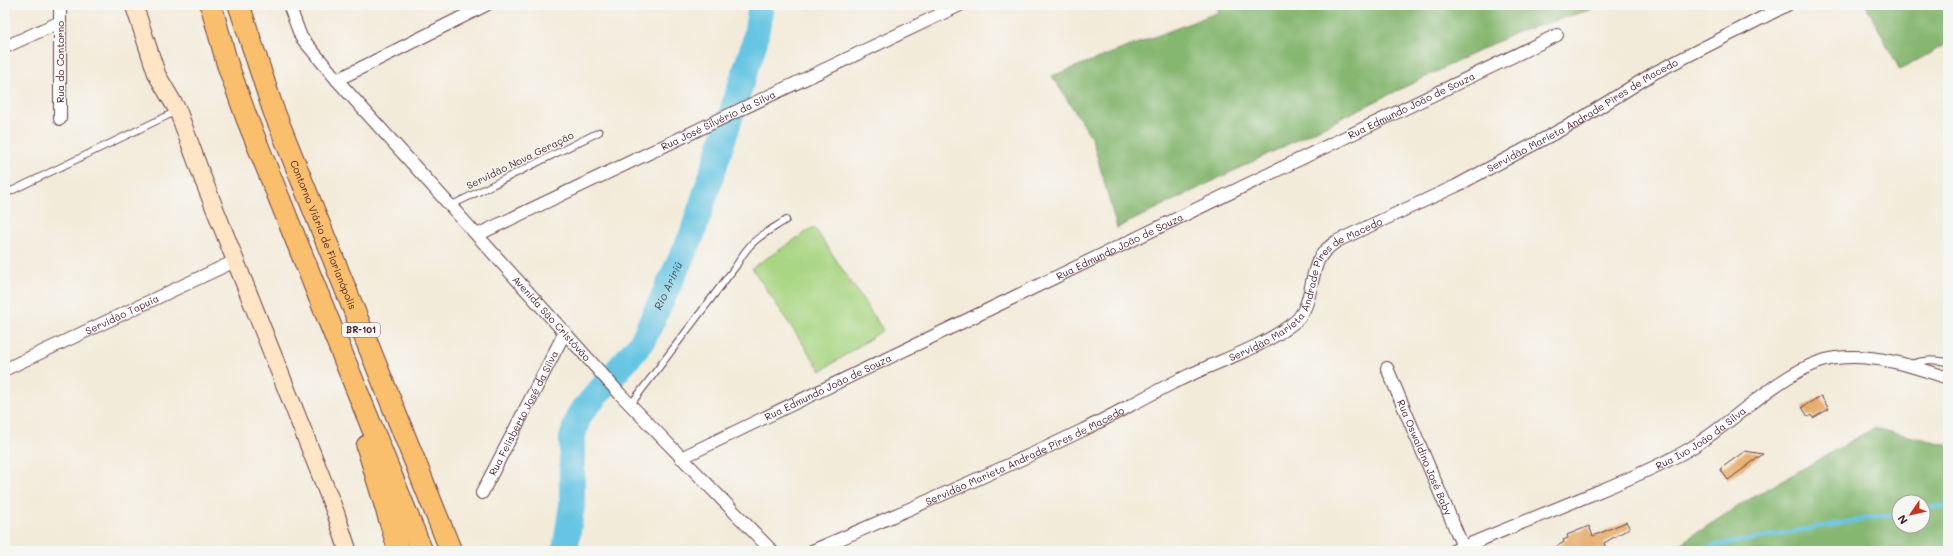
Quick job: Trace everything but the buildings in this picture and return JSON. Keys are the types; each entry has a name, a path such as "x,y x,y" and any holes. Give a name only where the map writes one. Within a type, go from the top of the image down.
{"highway":[{"name":"BR-101","path":"211,5 247,119 422,551"},
{"name":"Contorno Viário de Florianópolis","path":"239,5 273,109 451,551"},
{"path":"356,390 364,434 375,476 399,551"}],"main road":[{"path":"134,5 157,75 178,111 235,261 336,514 348,551"}],"street":[{"name":"Rua do Contorno","path":"60,5 60,119"},
{"name":"Avenida São Cristóvão","path":"289,5 301,37 338,80 620,394 772,551"},
{"path":"338,80 486,5"},
{"name":"Rua José Silvério da Silva","path":"477,235 960,5"},
{"name":"Servidão Marieta Andrade Pires de Macedo","path":"812,551 988,475 1082,430 1180,379 1246,351 1272,337 1293,324 1300,317 1305,309 1318,261 1325,250 1337,241 1456,186 1529,148 1579,120 1654,74 1787,5"},
{"path":"5,47 60,22"},
{"name":"Rua Edmundo João de Souza","path":"681,458 1557,35"},
{"name":"Servidão Tapuia","path":"8,368 235,261"},
{"name":"Rua Felisberto José da Silva","path":"482,493 565,332"},
{"name":"Rua Ivo João da Silva","path":"1458,549 1622,482 1687,451 1787,379 1814,364 1836,358 1871,357 1948,378"},
{"name":"Rua Oswaldino José Baby","path":"1387,368 1458,549"}],"lane":[{"path":"5,194 178,111"},
{"name":"Servidão Nova Geração","path":"450,206 599,132"},
{"path":"631,404 736,266 745,250 754,240 786,220"},
{"path":"1906,366 1921,360 1932,359 1948,362"}],"green space":[{"path":"1216,5 1606,5 1517,32 1117,228 1092,138 1052,76 1219,12"},
{"path":"1866,5 1948,5 1948,43 1900,70"},
{"path":"814,227 883,330 821,371 752,268"},
{"path":"1874,428 1948,445 1948,551 1669,551 1743,503"}],"waterway":[{"name":"Rio Aririú","path":"565,551 572,505 572,438 579,415 642,342 692,235 755,41 761,5"},
{"path":"1931,508 1948,505"},
{"path":"1699,551 1718,545 1891,514"}]}
